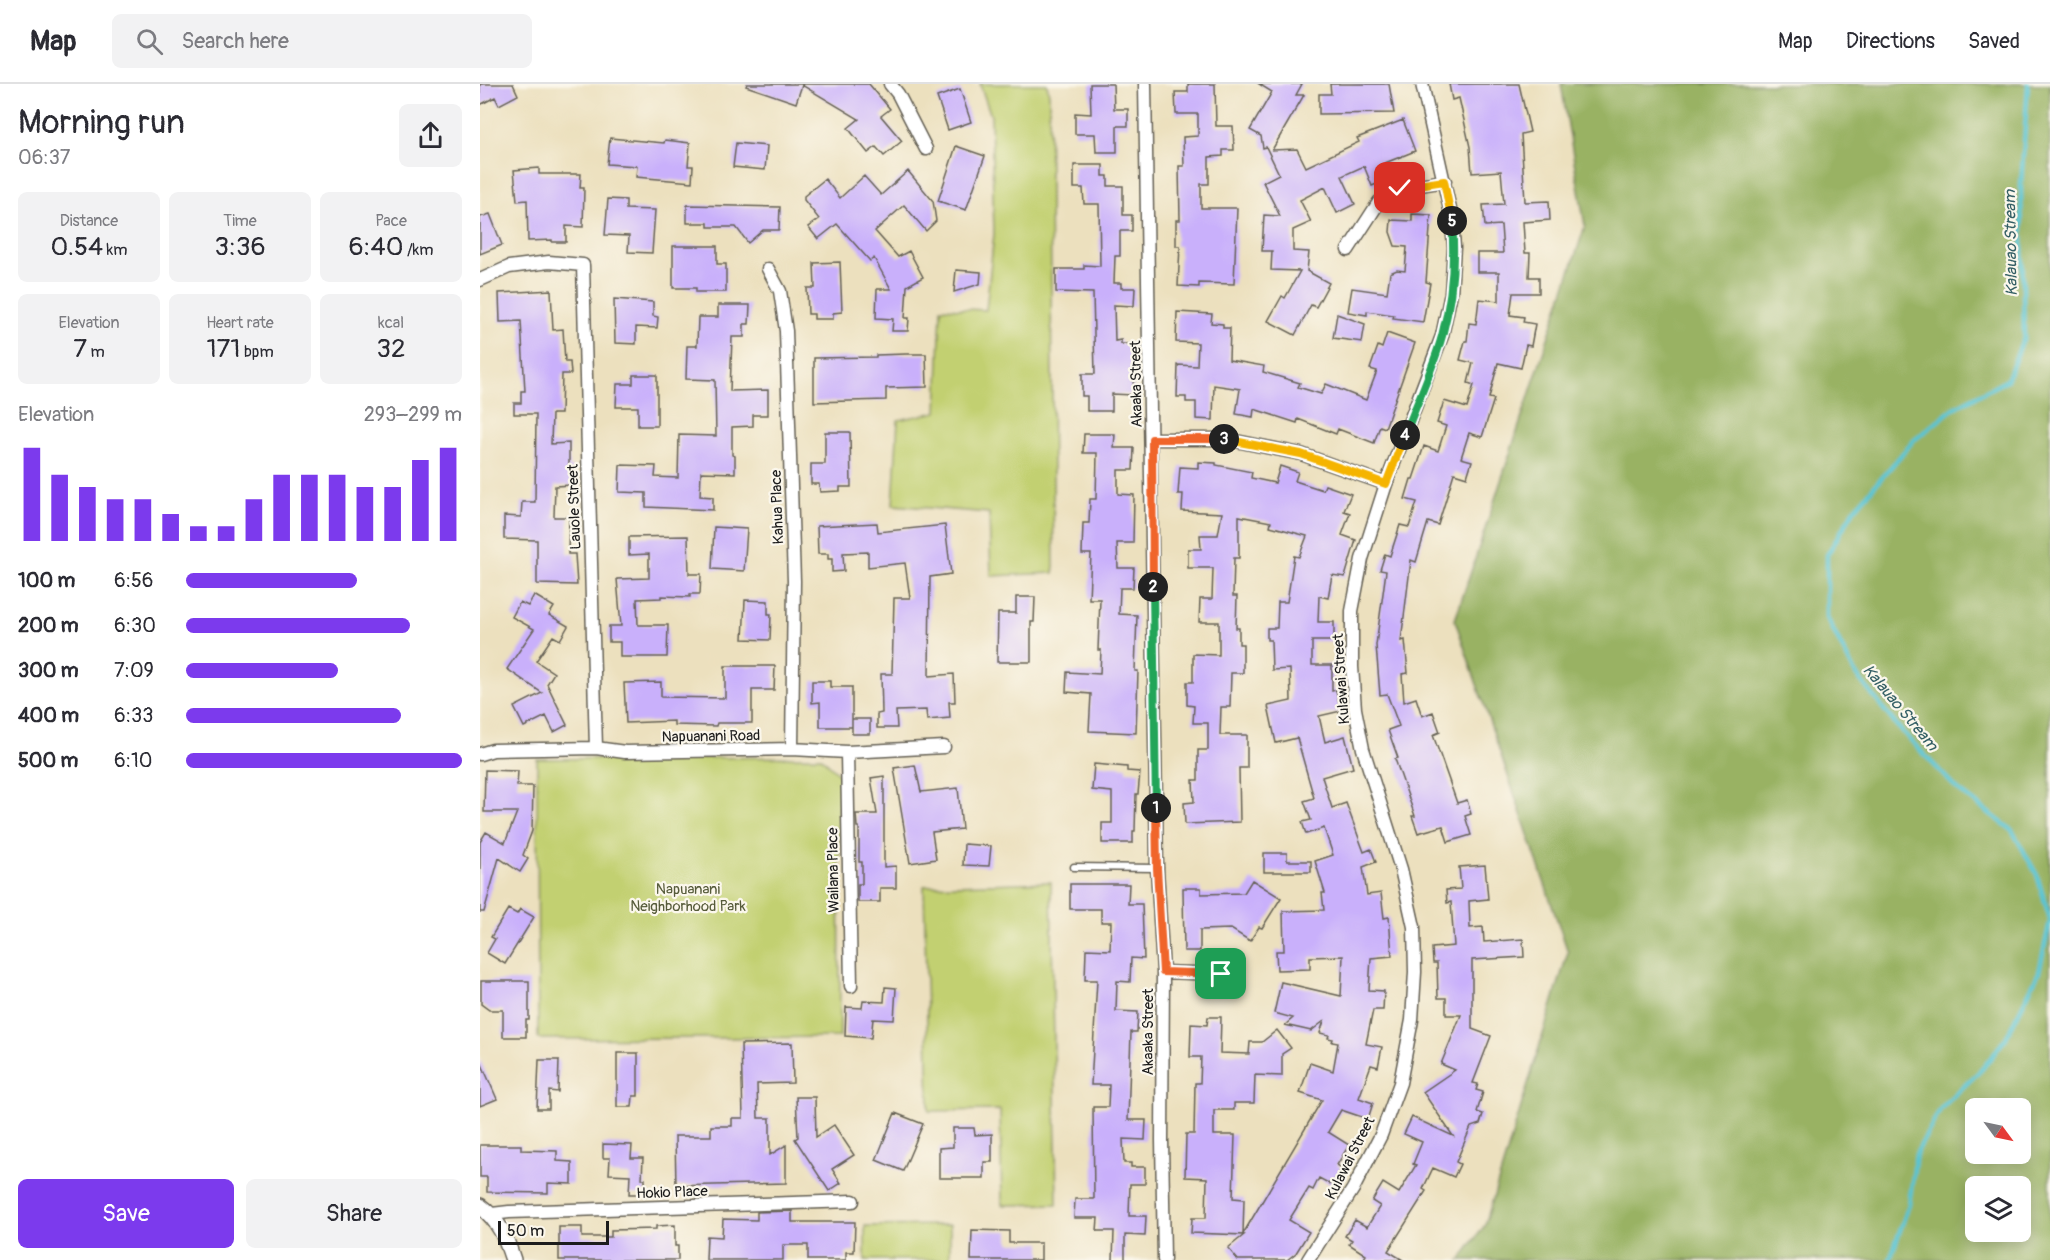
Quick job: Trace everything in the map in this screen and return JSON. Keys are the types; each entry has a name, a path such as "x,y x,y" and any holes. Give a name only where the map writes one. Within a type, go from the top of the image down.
{"street":[{"path":"890,84 898,94 926,149"},
{"name":"Akaaka Street","path":"1145,84 1157,868 1163,972 1164,1260"},
{"name":"Kulawai Street","path":"1308,1260 1353,1189 1381,1135 1400,1083 1412,1020 1415,972 1414,927 1401,869 1363,749 1355,709 1352,610 1362,559 1386,484 1442,336 1450,293 1454,247 1452,213 1422,84"},
{"path":"1348,250 1379,202 1400,188 1444,181"},
{"name":"Lauole Street","path":"480,280 509,267 549,262 583,265 596,748"},
{"name":"Kahua Place","path":"768,269 780,291 786,331 794,581 792,749"},
{"path":"1152,439 1226,439 1301,454 1386,484"},
{"name":"Napuanani Road","path":"480,754 493,750 596,748 625,752 792,749 847,752 944,747"},
{"name":"Wailana Place","path":"847,752 851,986"},
{"path":"1163,972 1221,974"},
{"name":"Hokio Place","path":"486,1210 510,1212 853,1201"},
{"path":"486,1210 507,1239 513,1260"}],"lane":[{"path":"1074,867 1157,868"}],"green space":[{"path":"980,84 1047,84 1049,94 1054,573 991,576 989,513 893,505 898,420 937,412 941,308 986,310 994,234 991,116"},
{"path":"1561,84 2050,84 2050,1260 1460,1260 1485,1225 1568,952 1455,620 1585,226"},
{"name":"Napuanani Neighborhood Park","path":"821,757 839,774 840,1037 538,1039 537,759"},
{"path":"1051,882 1057,1204 1002,1205 1000,1110 929,1111 924,886"},
{"path":"950,1225 950,1260 865,1260 865,1226"}],"building":[{"path":"480,84 513,84 518,95 499,105 495,97 480,105"},
{"path":"747,84 869,84 890,109 881,116 902,141 884,156 876,147 868,153 848,128 859,119 802,85 796,103 746,86"},
{"path":"1090,84 1113,84 1114,109 1128,109 1128,126 1117,126 1117,152 1096,152 1095,134 1075,134 1075,113 1091,114"},
{"path":"1188,84 1215,84 1216,126 1233,126 1234,150 1223,150 1223,156 1209,157 1209,184 1201,184 1201,208 1237,208 1234,284 1199,283 1199,287 1178,286 1180,246 1176,246 1176,220 1180,220 1179,166 1184,166 1183,137 1198,136 1198,114 1176,114 1175,92 1188,92"},
{"path":"1259,84 1302,84 1296,95 1304,95 1272,150 1297,149 1306,167 1359,142 1357,138 1403,120 1415,151 1385,163 1391,178 1372,186 1364,166 1342,176 1355,204 1337,213 1325,187 1300,200 1311,222 1293,230 1293,251 1309,252 1307,271 1329,283 1316,307 1311,305 1295,335 1268,321 1282,296 1285,298 1300,271 1271,270 1272,251 1262,251 1264,215 1280,216 1263,182 1279,174 1266,147 1263,148 1261,136 1250,130 1272,92"},
{"path":"1330,84 1389,84 1394,113 1319,114 1319,94 1331,94"},
{"path":"1449,84 1519,84 1530,132 1521,134 1525,202 1549,201 1550,220 1523,222 1525,253 1530,253 1529,277 1539,277 1539,293 1513,293 1510,315 1524,317 1523,322 1535,324 1531,346 1526,345 1521,368 1498,363 1489,398 1494,399 1482,437 1469,433 1461,458 1472,461 1467,477 1454,473 1438,525 1428,522 1416,562 1411,560 1401,641 1405,640 1408,673 1402,674 1404,702 1416,698 1422,716 1433,712 1440,732 1433,735 1457,803 1467,800 1471,814 1465,816 1471,835 1448,842 1443,826 1418,833 1412,816 1415,816 1395,759 1398,758 1388,730 1399,726 1387,694 1380,695 1376,645 1386,571 1380,570 1385,554 1390,556 1400,525 1409,527 1417,502 1405,499 1411,479 1413,479 1424,446 1438,451 1446,426 1437,423 1444,401 1467,408 1474,385 1468,383 1473,363 1460,360 1465,341 1467,341 1469,323 1476,324 1479,299 1499,301 1499,272 1477,272 1477,253 1503,253 1501,225 1485,226 1483,205 1504,204 1501,171 1472,173 1470,147 1459,98 1452,100"},
{"path":"960,89 971,122 948,130 937,97"},
{"path":"610,138 690,143 688,166 693,166 692,182 636,177 637,166 607,164"},
{"path":"736,143 767,146 765,170 733,167"},
{"path":"956,146 985,156 966,210 938,201"},
{"path":"1074,165 1103,165 1103,176 1108,176 1108,186 1123,186 1123,215 1132,215 1132,231 1120,231 1120,256 1115,256 1114,283 1121,283 1121,288 1135,288 1134,306 1114,305 1115,341 1121,340 1121,344 1135,344 1133,395 1112,394 1112,411 1087,411 1087,396 1082,396 1082,374 1095,374 1093,293 1056,292 1056,269 1084,269 1084,265 1100,266 1099,204 1084,204 1083,188 1074,188"},
{"path":"539,168 539,174 581,174 580,188 584,188 583,227 566,226 566,242 528,241 527,200 517,201 514,170"},
{"path":"908,171 933,201 936,221 926,231 904,205 875,231 898,257 909,251 923,277 907,286 905,318 909,318 908,331 892,331 893,319 876,318 877,289 891,289 874,258 870,261 837,224 818,239 808,227 819,219 804,200 804,196 825,179 840,198 864,176 881,195"},
{"path":"608,199 626,200 626,209 655,210 652,253 628,252 629,236 605,235"},
{"path":"687,205 780,207 779,230 763,230 748,243 736,227 708,227 708,223 687,223"},
{"path":"490,214 502,245 480,254 480,217"},
{"path":"1412,214 1431,215 1426,282 1430,283 1423,322 1393,318 1394,315 1367,311 1367,315 1348,312 1352,288 1387,293 1390,273 1397,270 1405,271 1407,247 1395,246 1390,232 1391,220 1412,221"},
{"path":"673,246 717,246 717,264 726,264 726,292 696,292 696,288 673,288"},
{"path":"840,262 842,312 833,313 833,319 814,319 814,314 808,314 807,288 815,288 814,263"},
{"path":"956,270 981,272 980,284 954,292"},
{"path":"551,290 553,330 563,329 565,362 570,362 571,374 562,374 561,414 552,414 551,444 569,443 569,467 572,467 572,485 555,486 554,517 569,517 568,554 575,554 577,585 537,584 537,540 504,539 504,516 521,517 522,502 535,502 536,414 514,414 514,403 521,403 521,391 525,391 521,321 500,322 499,293"},
{"path":"614,299 653,302 653,316 658,317 657,328 636,327 636,344 615,343"},
{"path":"718,305 750,305 749,324 744,324 744,337 732,337 730,391 768,390 768,415 753,415 753,426 732,427 732,455 735,456 735,473 701,472 700,496 713,497 713,510 646,507 646,493 619,492 620,465 656,466 655,477 678,478 679,435 716,436 715,380 686,379 687,346 697,346 698,317 718,317"},
{"path":"1177,312 1212,314 1211,323 1223,324 1223,328 1230,328 1229,360 1264,366 1263,372 1300,383 1298,387 1321,394 1326,384 1366,400 1377,371 1370,369 1378,346 1382,348 1387,333 1415,343 1385,428 1380,426 1374,443 1338,429 1336,434 1298,419 1297,423 1254,409 1253,417 1236,414 1240,389 1214,385 1213,420 1196,419 1196,402 1186,402 1186,397 1177,397 1178,365 1197,366 1198,343 1176,342"},
{"path":"1337,314 1365,324 1362,342 1333,338"},
{"path":"926,354 927,387 886,388 886,400 814,402 814,358"},
{"path":"633,375 657,375 657,426 638,426 638,407 616,407 617,384 633,384"},
{"path":"825,432 850,432 851,487 840,487 840,491 820,492 819,484 811,484 811,464 825,464"},
{"path":"1084,434 1115,434 1114,448 1134,448 1133,470 1118,470 1118,494 1134,495 1133,543 1117,543 1118,568 1134,568 1133,588 1120,588 1119,614 1137,615 1136,733 1089,731 1091,694 1066,692 1067,672 1100,674 1101,650 1098,650 1100,599 1089,599 1091,554 1082,554 1083,523 1089,523 1090,499 1096,499 1097,453 1083,453"},
{"path":"1198,462 1216,463 1216,465 1252,472 1251,478 1275,483 1280,466 1298,472 1295,481 1323,490 1325,485 1351,494 1344,511 1350,513 1342,535 1356,540 1345,577 1332,575 1328,598 1319,596 1318,622 1334,622 1334,641 1312,641 1312,665 1332,665 1332,691 1336,690 1341,711 1319,716 1325,742 1345,736 1353,768 1322,777 1332,808 1346,803 1364,852 1371,849 1376,862 1363,867 1367,895 1381,893 1384,918 1389,917 1392,956 1371,958 1369,990 1384,991 1383,1010 1373,1010 1366,1044 1382,1047 1378,1067 1371,1065 1359,1098 1373,1103 1368,1119 1341,1110 1328,1132 1349,1145 1337,1165 1342,1168 1332,1185 1319,1178 1313,1190 1309,1188 1289,1220 1309,1232 1296,1253 1287,1260 1238,1260 1228,1248 1244,1235 1191,1233 1192,1218 1206,1218 1207,1178 1185,1177 1186,1134 1194,1134 1195,1083 1200,1083 1201,1057 1190,1057 1191,1024 1207,1025 1208,1017 1221,1017 1220,1053 1249,1054 1250,1042 1262,1042 1277,1030 1291,1048 1282,1054 1282,1076 1255,1075 1254,1103 1234,1103 1234,1110 1214,1110 1214,1135 1235,1135 1233,1198 1244,1199 1243,1234 1322,1100 1300,1093 1310,1063 1333,1071 1338,1043 1332,1042 1333,1039 1328,1038 1329,1035 1320,1033 1324,1021 1311,1031 1285,1025 1293,1018 1274,1013 1281,982 1341,996 1343,956 1310,957 1310,969 1277,970 1276,951 1284,951 1283,911 1324,910 1322,893 1325,893 1315,861 1333,855 1324,828 1306,834 1302,822 1311,820 1304,801 1314,798 1297,738 1276,743 1268,706 1291,701 1290,669 1272,670 1271,640 1267,640 1267,628 1277,628 1278,602 1287,602 1294,556 1299,557 1307,536 1270,526 1271,522 1239,516 1239,558 1234,558 1233,596 1237,596 1236,628 1239,628 1239,644 1243,644 1243,673 1231,673 1230,707 1221,707 1220,735 1247,735 1247,768 1239,768 1240,822 1185,824 1184,803 1194,802 1193,780 1198,780 1198,750 1208,750 1208,723 1193,723 1194,706 1187,705 1187,682 1193,682 1193,654 1219,655 1219,622 1199,622 1200,599 1212,599 1213,568 1188,568 1188,549 1201,549 1200,535 1218,535 1222,513 1182,511 1183,494 1178,494 1180,467 1198,468"},
{"path":"877,523 878,532 945,525 951,574 930,577 929,676 954,674 955,702 949,702 950,718 927,720 926,710 896,711 897,728 877,728 877,714 882,713 881,674 892,674 894,598 910,598 905,563 868,567 868,552 843,553 844,571 832,572 832,559 828,559 828,554 818,554 817,526"},
{"path":"714,527 747,529 744,571 712,569"},
{"path":"688,536 689,574 701,574 700,594 690,594 690,597 661,596 661,598 637,599 638,625 668,625 667,657 620,657 620,642 609,642 609,626 621,626 617,579 649,578 649,554 629,555 629,537"},
{"path":"534,595 554,607 549,615 568,626 560,640 553,636 536,661 554,673 547,684 567,725 554,732 546,716 524,727 514,707 542,693 507,669 534,629 512,617 520,602 528,606"},
{"path":"1016,597 1035,597 1034,622 1031,622 1031,662 997,662 998,613 1016,613"},
{"path":"745,600 768,601 768,614 771,614 770,640 743,639"},
{"path":"725,666 775,666 774,690 752,690 752,723 717,723 716,726 674,725 674,721 626,723 624,683 661,682 661,697 725,698"},
{"path":"812,681 830,681 830,687 852,687 852,727 820,727 820,702 812,703"},
{"path":"852,719 870,719 870,734 852,734"},
{"path":"1094,764 1127,767 1127,771 1140,772 1138,794 1136,794 1133,843 1102,843 1102,823 1112,823 1112,792 1092,790"},
{"path":"915,765 921,792 958,788 962,829 932,832 936,859 910,863 894,768"},
{"path":"485,770 518,771 517,786 533,786 532,831 523,855 528,859 520,872 499,858 484,912 480,912 480,842 486,832 505,843 517,812 484,812"},
{"path":"884,776 884,867 896,866 896,888 880,888 880,902 858,902 858,884 862,884 862,862 859,862 859,827 857,827 856,814 877,814 871,778"},
{"path":"964,844 991,846 989,866 963,865"},
{"path":"1264,853 1287,853 1287,861 1311,861 1311,872 1264,872"},
{"path":"1485,865 1488,899 1469,901 1470,928 1483,927 1484,942 1523,939 1524,957 1472,960 1472,1029 1491,1036 1473,1083 1478,1084 1476,1090 1483,1092 1477,1112 1483,1114 1480,1124 1471,1127 1456,1162 1460,1164 1454,1177 1433,1168 1423,1189 1426,1191 1388,1251 1403,1260 1363,1260 1366,1255 1349,1244 1352,1240 1345,1236 1355,1220 1367,1227 1380,1206 1372,1201 1383,1183 1399,1193 1416,1165 1413,1164 1422,1142 1404,1134 1412,1117 1453,1136 1423,1092 1455,1070 1441,1064 1461,1015 1446,1015 1446,998 1438,998 1437,963 1433,963 1432,948 1454,946 1451,902 1447,903 1446,890 1461,889 1459,867"},
{"path":"1252,880 1281,898 1262,928 1259,927 1250,941 1231,929 1200,930 1200,951 1184,951 1183,888 1201,888 1201,894 1244,893"},
{"path":"1070,884 1129,884 1128,904 1142,904 1144,959 1131,958 1130,982 1117,981 1116,1011 1138,1012 1137,1032 1131,1032 1128,1120 1146,1120 1145,1140 1123,1139 1124,1163 1131,1163 1131,1167 1145,1167 1145,1184 1130,1184 1129,1216 1146,1216 1145,1236 1125,1235 1125,1260 1113,1260 1114,1231 1097,1231 1098,1218 1074,1218 1075,1199 1094,1199 1093,1107 1108,1107 1109,1085 1091,1085 1097,980 1085,980 1086,949 1110,950 1111,922 1101,922 1101,909 1070,909"},
{"path":"508,909 517,914 520,909 534,917 505,964 487,953 495,939 491,937"},
{"path":"481,981 529,981 529,1020 526,1020 526,1037 503,1037 503,1010 489,1010 481,1004"},
{"path":"885,987 896,988 894,1020 873,1019 871,1038 845,1036 846,1007 862,1008 863,1001 884,1002"},
{"path":"792,1043 793,1083 757,1084 758,1118 770,1118 770,1155 786,1145 786,1183 676,1186 675,1136 711,1136 711,1126 732,1126 732,1118 743,1118 741,1044"},
{"path":"617,1053 638,1053 638,1096 633,1096 632,1107 617,1107"},
{"path":"480,1060 497,1099 480,1106"},
{"path":"539,1060 559,1060 558,1092 549,1091 549,1109 537,1109"},
{"path":"796,1097 815,1097 816,1137 834,1125 854,1155 832,1169 841,1183 829,1191 795,1139 798,1137"},
{"path":"895,1113 923,1124 903,1171 876,1160"},
{"path":"953,1128 974,1128 975,1135 992,1134 992,1162 984,1162 984,1178 939,1178 939,1148 953,1147"},
{"path":"603,1144 632,1145 631,1158 643,1158 642,1179 645,1179 645,1194 629,1194 630,1175 609,1174 610,1158 603,1158"},
{"path":"480,1145 521,1145 521,1150 557,1151 557,1161 572,1162 572,1184 548,1183 548,1193 487,1192 487,1177 480,1177"},
{"path":"792,1211 792,1222 855,1222 854,1252 846,1252 846,1260 808,1260 808,1245 783,1245 783,1260 706,1260 707,1236 722,1237 723,1219 757,1220 757,1212"},
{"path":"675,1225 678,1260 559,1260 559,1227 582,1227 582,1237 611,1237 611,1230 656,1229 656,1226"},
{"path":"972,1230 1009,1231 1009,1243 1041,1243 1041,1260 971,1260"}],"waterway":[{"name":"Kalauao Stream","path":"2028,84 2021,185 2024,337 2007,380 1954,408 1913,441 1854,510 1827,555 1827,618 1855,673 1897,726 1958,790 2012,830 2037,875 2050,920"},
{"name":"Kalauao Stream","path":"1890,1260 1909,1204 1916,1154 1941,1108 1982,1069 2006,1038 2039,972 2050,921"}],"route":[{"path":"1221,974 1163,972 1157,868 1152,439 1226,439 1301,454 1386,484 1442,336 1450,293 1454,247 1452,213 1444,181 1400,188"}]}
